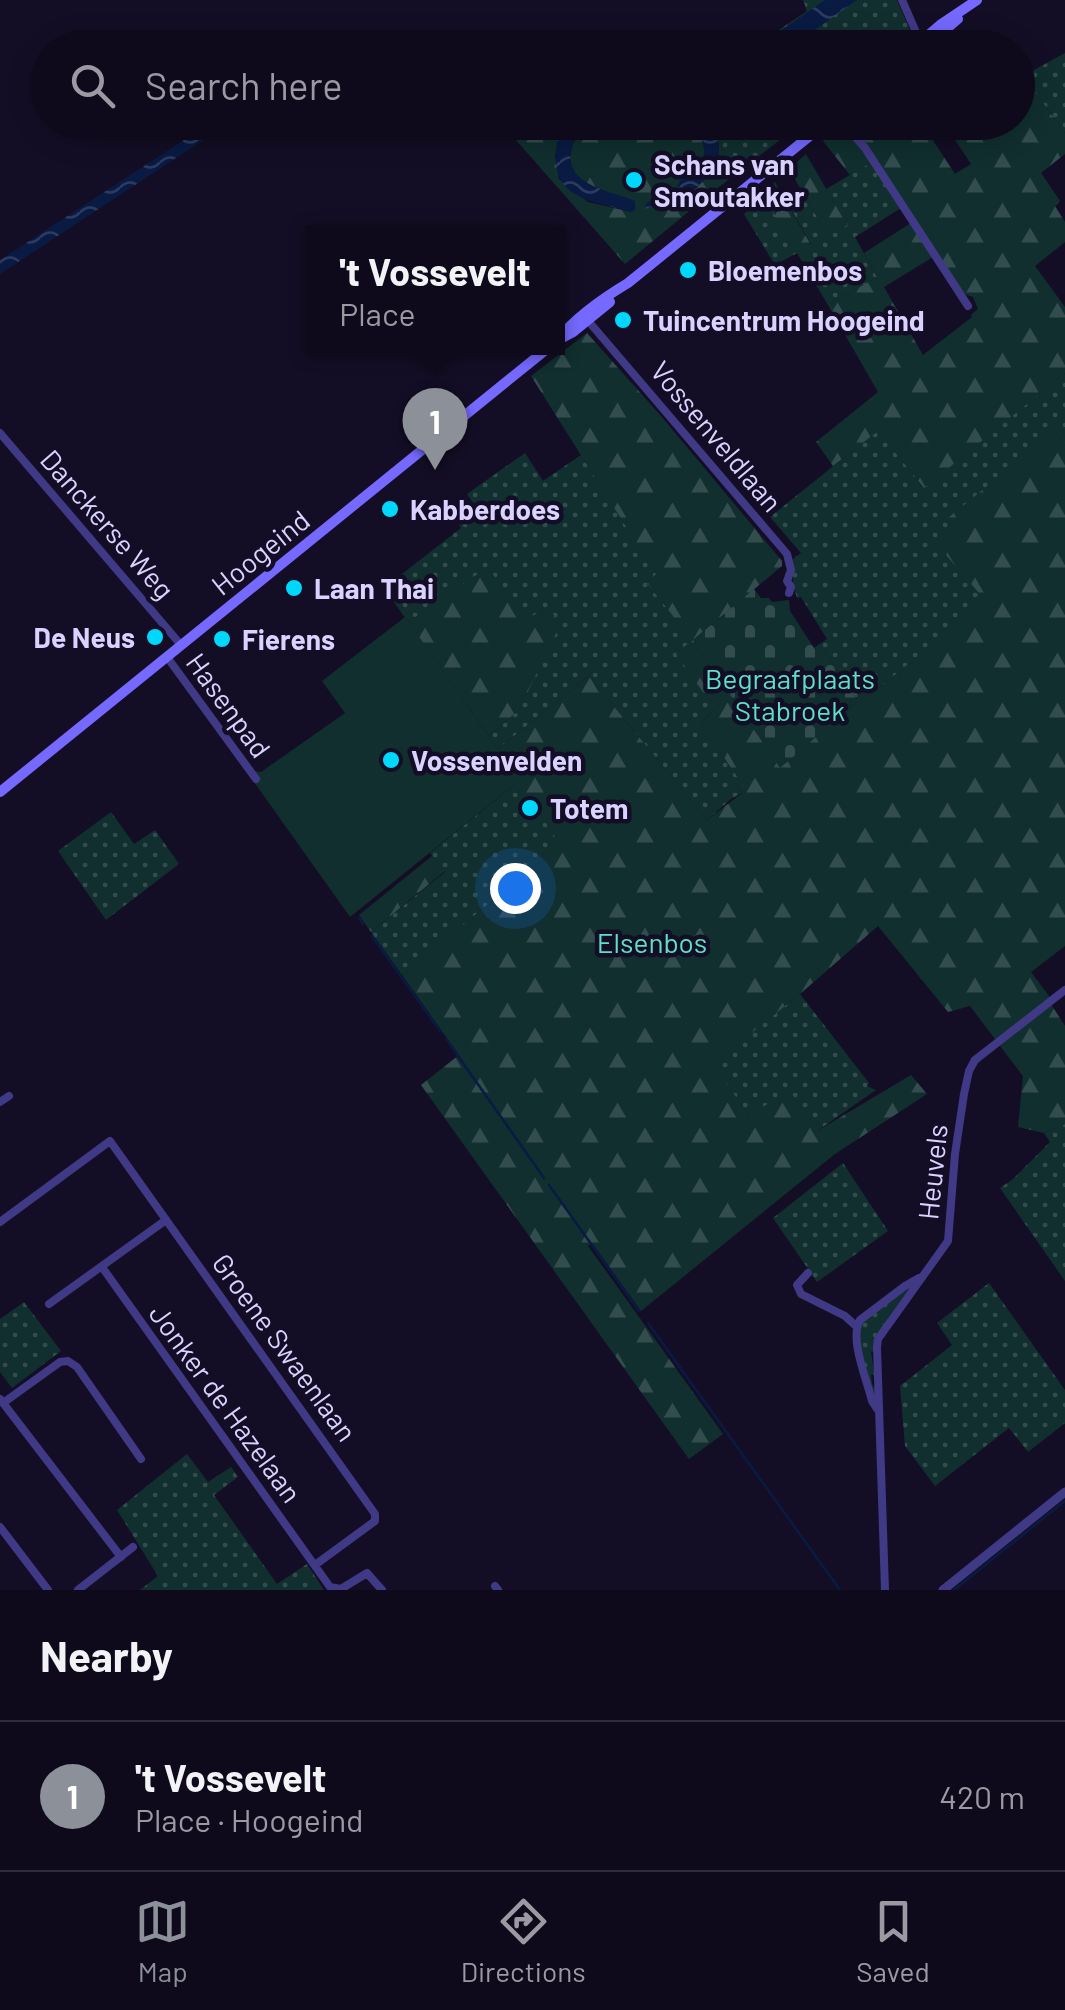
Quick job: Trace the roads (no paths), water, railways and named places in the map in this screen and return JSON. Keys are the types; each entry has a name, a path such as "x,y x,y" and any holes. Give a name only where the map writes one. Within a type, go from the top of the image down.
{"main road":[{"path":"937,30 976,0"},
{"path":"565,330 805,140"},
{"name":"Hoogeind","path":"0,792 539,355"}],"street":[{"path":"902,0 914,30"},
{"path":"858,140 968,306"},
{"name":"Vossenveldlaan","path":"586,317 787,554 789,593"},
{"name":"Danckerse Weg","path":"0,433 181,646"},
{"name":"Hasenpad","path":"167,657 256,779"},
{"name":"Heuvels","path":"885,1590 878,1339 948,1241 955,1154 971,1066 1065,990"},
{"path":"0,1102 9,1096"},
{"name":"Groene Swaenlaan","path":"0,1222 110,1141 375,1514 375,1521 315,1566"},
{"path":"49,1304 166,1220"},
{"name":"Jonker de Hazelaan","path":"102,1266 315,1566"},
{"path":"808,1273 798,1285 801,1294 845,1316 856,1326"},
{"name":"Heuvels","path":"878,1411 856,1341 856,1326 923,1276"},
{"path":"121,1557 2,1401 60,1362 68,1361 77,1367 141,1459"},
{"path":"942,1590 1065,1492"},
{"path":"0,1527 48,1590"},
{"path":"78,1590 133,1547"},
{"path":"315,1566 332,1589 341,1590 367,1573 382,1590"}],"water":[{"path":"825,0 857,0 815,30 782,30"},
{"path":"184,140 203,140 0,274 0,260"},
{"path":"558,140 575,140 571,152 575,173 592,186 635,201 635,210 598,203 572,192 558,173"},
{"path":"702,140 717,140 719,152 710,175 688,193 646,209 645,205 664,191 677,188 703,163"}],"waterway":[{"path":"359,918 363,924"},
{"path":"372,936 440,1031"},
{"path":"446,1039 544,1178"},
{"path":"549,1185 639,1311"},
{"path":"648,1323 840,1590"},
{"path":"954,1590 1065,1501"}],"place":[{"name":"Schans van Smoutakker","path":"634,180"},
{"name":"Bloemenbos","path":"688,270"},
{"name":"Tuincentrum Hoogeind","path":"623,320"},
{"name":"'t Vossevelt","path":"435,470"},
{"name":"Kabberdoes","path":"390,509"},
{"name":"Laan Thai","path":"294,588"},
{"name":"De Neus","path":"155,637"},
{"name":"Fierens","path":"222,639"},
{"name":"Vossenvelden","path":"391,760"},
{"name":"Totem","path":"530,808"}],"park label":[{"name":"Begraafplaats Stabroek","path":"790,694"},
{"name":"Elsenbos","path":"652,942"}]}
